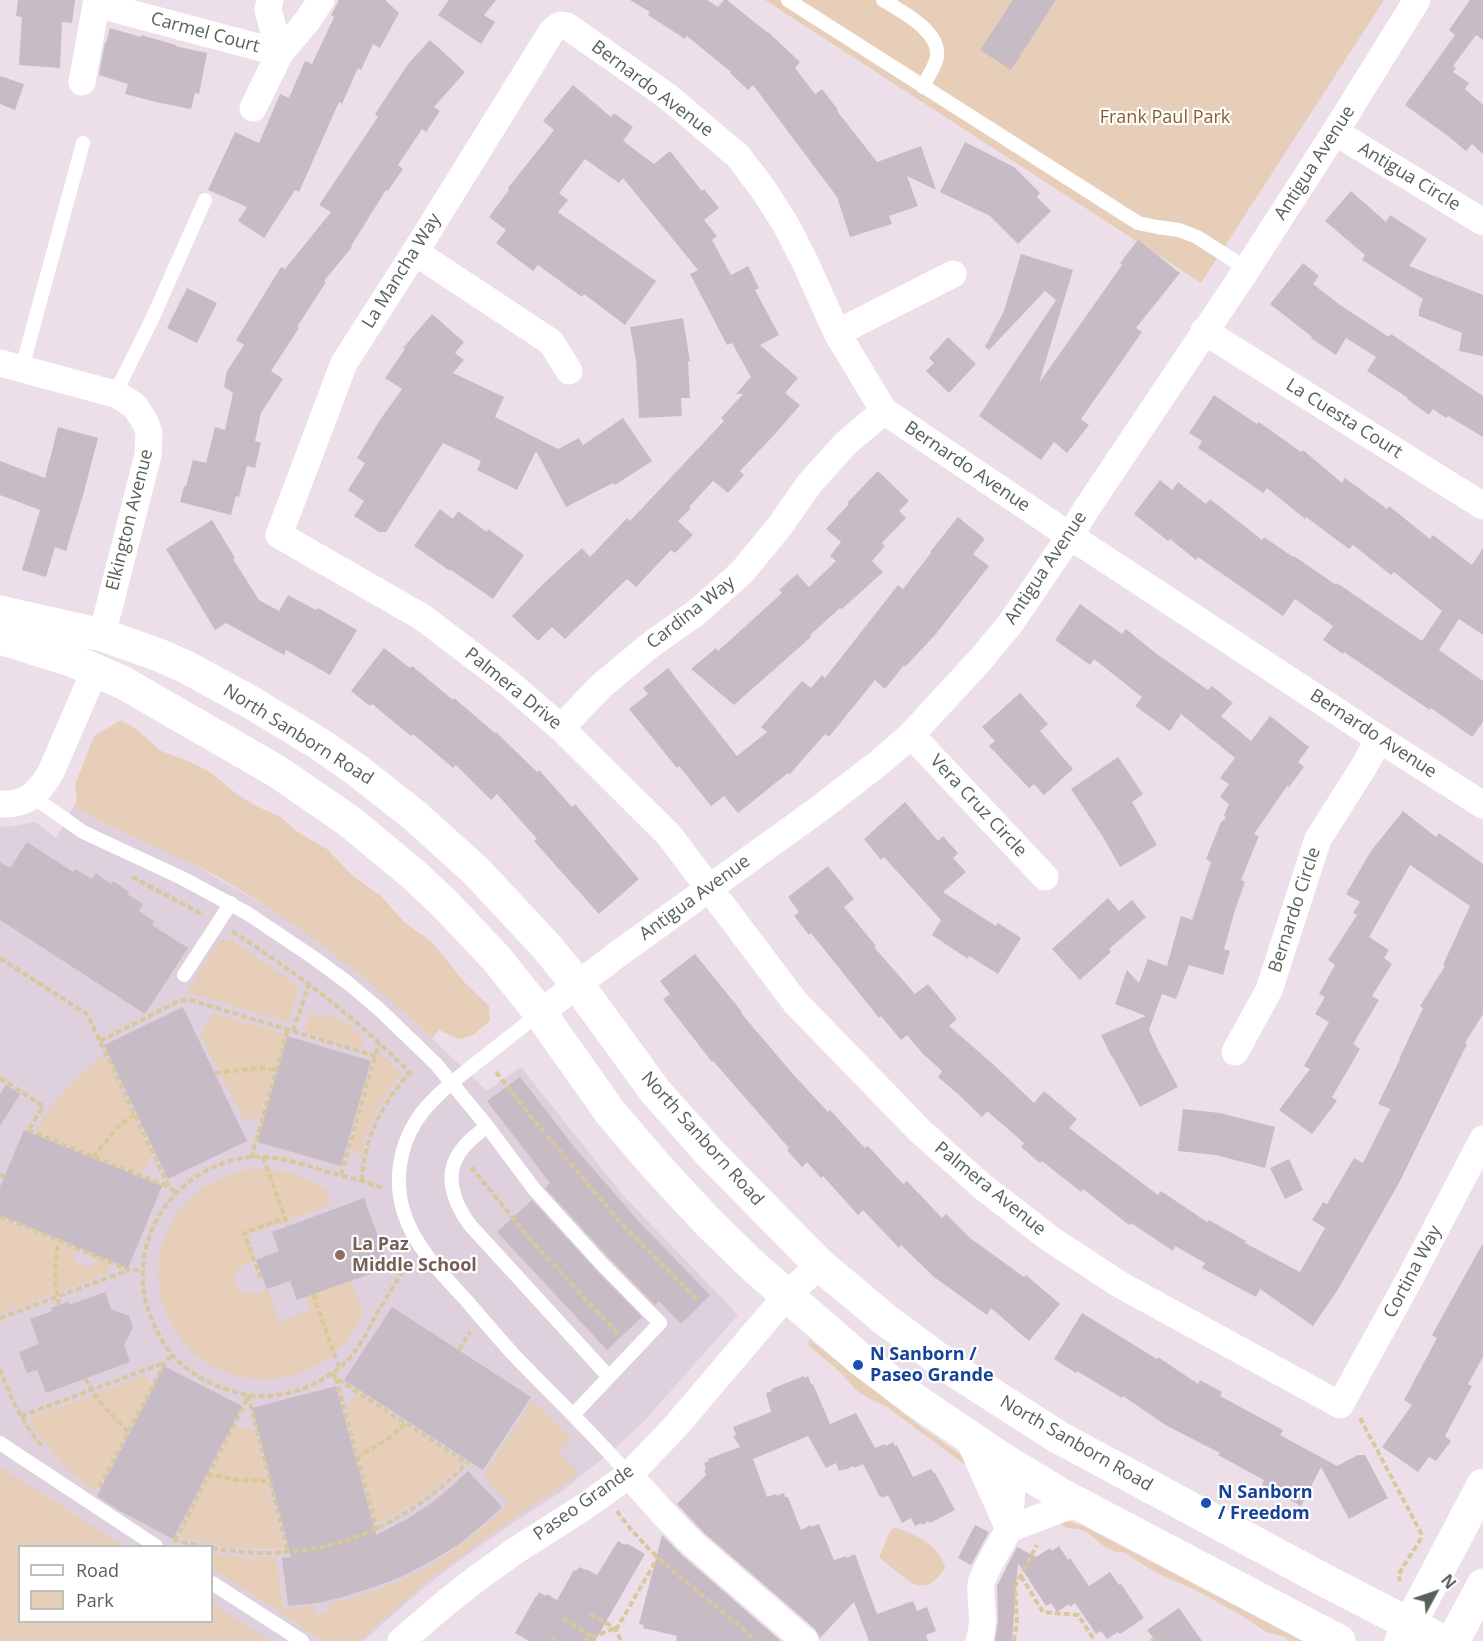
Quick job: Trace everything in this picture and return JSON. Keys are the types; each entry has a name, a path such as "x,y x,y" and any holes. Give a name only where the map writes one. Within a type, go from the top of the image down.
{"main road":[{"name":"North Sanborn Road","path":"0,612 102,635 159,655 215,682 287,723 354,768 414,815 476,872 546,946 577,984 655,1091 717,1161 820,1265 887,1321 952,1369 1058,1437 1237,1534 1406,1633 1442,1641"},
{"path":"0,638 63,657 153,699 278,772 349,821 444,903 496,958 540,1013 610,1112 709,1223 859,1358 915,1400 1010,1464 1077,1503 1339,1641"},
{"path":"1406,1633 1483,1485"},
{"path":"1454,1641 1483,1585"}],"street":[{"path":"270,0 268,10 280,53"},
{"path":"253,108 280,53 308,20 321,0"},
{"name":"Antigua Avenue","path":"540,1013 844,790 911,735 961,682 1010,624 1070,536 1247,269 1417,0"},
{"path":"82,82 97,2"},
{"name":"Carmel Court","path":"97,2 280,53"},
{"name":"La Mancha Way","path":"279,535 344,363 552,31 560,25"},
{"name":"Bernardo Avenue","path":"560,25 567,26 667,96 738,156 786,225 837,333 884,411 1070,536 1483,805"},
{"name":"Antigua Circle","path":"1335,132 1483,222"},
{"path":"415,252 551,342 569,371"},
{"path":"837,333 952,274"},
{"name":"La Cuesta Court","path":"1204,331 1483,506"},
{"name":"Elkington Avenue","path":"11,366 115,394 129,402 141,414 149,433 148,455 102,635"},
{"name":"Cardina Way","path":"561,728 601,686 649,646 697,612 742,572 810,483 846,443 884,411"},
{"name":"Palmera Drive","path":"279,535 422,617 510,682 561,728 669,835 709,888"},
{"path":"0,804 20,803 39,790 51,772 95,670"},
{"name":"Vera Cruz Circle","path":"911,735 1045,878"},
{"name":"Bernardo Circle","path":"1234,1052 1269,990 1318,839 1379,739"},
{"name":"Palmera Avenue","path":"709,888 795,1002 920,1131 983,1187 1050,1238 1119,1284 1343,1399"},
{"name":"Cortina Way","path":"1343,1399 1483,1139"},
{"name":"Paseo Grande","path":"401,1641 480,1576 629,1475 675,1427 788,1294 820,1265"},
{"path":"967,1435 1009,1529"},
{"path":"979,1641 984,1615 982,1580 1009,1529 1012,1488 1010,1464"},
{"path":"629,1475 692,1543 805,1641"},
{"path":"1009,1529 1077,1503"}],"lane":[{"path":"788,0 1138,223 1179,230 1197,237 1247,269"},
{"path":"883,0 910,17 934,40 938,50 936,60 923,87"},
{"path":"11,366 84,143"},
{"path":"115,394 153,317 205,200"},
{"path":"32,796 83,832 231,903 283,936 348,983 398,1026 452,1082 541,1197 660,1323 573,1415"},
{"path":"184,975 231,903"},
{"path":"540,1013 452,1082 424,1110 413,1127 401,1155 399,1185 404,1212 414,1236 438,1269 510,1351 598,1439 629,1475"},
{"path":"487,1126 470,1140 453,1165 452,1188 461,1212 609,1377"},
{"path":"0,1443 154,1545"},
{"path":"213,1584 302,1641"}],"path":[{"path":"0,958 87,1014 169,1187"},
{"path":"293,1031 309,984"},
{"path":"100,1041 184,999 375,1056"},
{"path":"251,1158 288,1029"},
{"path":"379,1043 340,1175 296,1161 263,1157 239,1159 211,1167 177,1192 167,1203 152,1228 144,1256 142,1285 148,1313 160,1339 184,1367 214,1386 248,1397 286,1394 320,1382 349,1360 409,1261"},
{"path":"215,1074 251,1069 276,1070"},
{"path":"362,1182 370,1140 379,1116 410,1072"},
{"path":"496,1072 538,1126 620,1222 698,1300"},
{"path":"0,1078 43,1106 28,1131 177,1192"},
{"path":"93,1157 118,1127 135,1113"},
{"path":"460,1152 530,1239 618,1334"},
{"path":"263,1157 288,1226"},
{"path":"0,1216 129,1270 143,1271"},
{"path":"262,1275 260,1276 244,1233 285,1218"},
{"path":"59,1240 56,1269 59,1305"},
{"path":"0,1318 129,1270"},
{"path":"313,1294 339,1367"},
{"path":"459,1350 470,1332"},
{"path":"98,1489 165,1363 173,1354"},
{"path":"21,1416 165,1363"},
{"path":"213,1548 254,1554 288,1553 350,1540 377,1530 419,1505 468,1462 336,1378 332,1373"},
{"path":"85,1378 105,1408 129,1433"},
{"path":"336,1378 377,1530"},
{"path":"175,1541 248,1397"},
{"path":"248,1397 288,1553"},
{"path":"1343,1399 1421,1533 1420,1540 1398,1575 1400,1581"},
{"path":"357,1458 388,1439 406,1422"},
{"path":"208,1475 236,1480 270,1481"},
{"path":"616,1510 630,1529 658,1557 756,1641"},
{"path":"1014,1641 1017,1621 1015,1586 1038,1542"},
{"path":"583,1641 616,1629 658,1557"},
{"path":"1021,1576 1043,1612 1078,1614 1095,1641"},
{"path":"590,1614 616,1629 620,1641"},
{"path":"563,1619 594,1636"}],"shaded area":[{"name":"La Paz Middle School","path":"74,806 110,826 186,860 276,912 338,956 398,1006 487,1091 521,1067 622,1194 738,1315 644,1421 610,1453 558,1494 446,1570 363,1641 0,1641 0,826 35,822 56,838"}],"green space":[{"name":"Frank Paul Park","path":"765,0 1384,0 1201,283"},
{"path":"121,720 136,729 161,751 210,772 238,795 279,816 299,833 327,849 353,876 381,896 404,922 433,943 465,983 489,1006 490,1021 473,1035 461,1039 439,1030 432,1038 381,992 327,949 243,891 187,861 105,824 74,806 77,800 75,785 94,736"},
{"path":"230,939 297,985 298,990 288,1023 186,993 219,941"},
{"path":"213,1013 285,1034 259,1118 244,1120 200,1034"},
{"path":"309,1013 343,1020 364,1040 361,1048 305,1032"},
{"path":"379,1052 402,1073 376,1111 359,1156 351,1146"},
{"path":"103,1056 152,1156 141,1174 37,1130 57,1099"},
{"path":"247,1169 288,1172 305,1178 325,1188 331,1204 248,1235 256,1260 243,1266 236,1273 235,1281 238,1288 251,1294 267,1289 279,1322 310,1310 305,1297 351,1281 363,1313 347,1341 329,1357 295,1375 276,1379 239,1376 220,1370 203,1360 186,1346 168,1316 161,1298 160,1259 164,1240 172,1222 183,1206 198,1191 221,1178"},
{"path":"0,1219 77,1251 74,1261 92,1268 96,1259 108,1264 108,1273 0,1314"},
{"path":"809,1339 921,1427 967,1459 976,1473 887,1407 855,1389 839,1371 808,1345"},
{"path":"144,1376 151,1382 151,1385 95,1490 91,1489 57,1458 42,1440 29,1418"},
{"path":"357,1394 461,1462 446,1479 424,1496 400,1512 379,1522 376,1520 346,1405"},
{"path":"532,1401 571,1438 558,1451 579,1474 428,1580 359,1641 323,1641 213,1569 213,1553 247,1558 276,1557 283,1609 313,1606 315,1615 328,1613 327,1604 380,1589 426,1568 447,1555 488,1522 509,1503 483,1476"},
{"path":"236,1426 253,1429 283,1546 281,1549 230,1548 184,1538 180,1535"},
{"path":"0,1467 122,1545 18,1545 18,1623 213,1623 213,1604 270,1641 0,1641"},
{"path":"1067,1521 1083,1526 1302,1641 1290,1641 1282,1636 1266,1632 1241,1615 1195,1590 1157,1573 1123,1552 1116,1552 1105,1547 1088,1533 1079,1529 1066,1528 1060,1523"},
{"path":"895,1527 925,1541 942,1559 945,1567 933,1582 924,1585 914,1584 879,1557 890,1531"}],"building":[{"path":"18,0 75,0 72,23 62,22 60,68 19,65 22,17 16,16"},
{"path":"339,0 385,0 399,13 380,48 373,44 361,70 358,68 342,104 339,102 299,192 295,190 264,238 238,221 247,207 208,190 235,132 259,143 280,94 289,98 305,61 312,64 334,17 331,15"},
{"path":"449,0 496,0 484,15 495,22 481,44 438,15"},
{"path":"630,0 707,0 718,7 724,0 727,0 768,32 800,62 795,68 815,94 822,89 877,162 921,146 936,190 907,176 918,206 889,216 892,224 850,237 837,197 753,85 748,90 731,72 687,36 685,39 648,15 650,12"},
{"path":"1013,0 1056,0 1011,70 980,50"},
{"path":"1470,0 1483,0 1483,40 1476,35 1453,66 1456,68 1453,72 1469,83 1465,89 1483,105 1483,154 1472,144 1466,151 1405,105 1455,35 1449,30"},
{"path":"110,28 207,53 199,94 195,93 191,109 125,94 128,84 99,75"},
{"path":"430,40 465,72 434,107 440,111 426,132 422,129 398,165 403,169 388,191 386,190 352,247 324,281 326,282 297,327 299,328 271,371 283,379 261,413 255,441 261,443 255,468 247,466 239,497 236,496 231,515 180,502 193,460 206,463 215,427 225,430 233,393 224,387 227,371 244,345 236,340 281,267 285,269 331,212 319,205 378,117 375,114 408,64"},
{"path":"0,76 24,84 15,110 0,104"},
{"path":"573,85 611,117 614,113 633,127 623,141 654,164 670,151 702,191 704,189 719,208 704,220 717,236 712,240 731,275 748,266 759,288 755,290 779,335 760,345 798,378 785,393 800,405 740,471 744,475 728,493 713,481 689,507 691,508 678,521 693,535 675,553 671,550 636,587 627,579 565,639 552,627 538,641 512,616 582,548 590,557 627,518 630,521 724,421 721,418 743,394 736,394 751,377 732,343 727,345 690,274 698,270 623,178 619,183 585,159 559,193 568,200 558,212 656,281 625,325 584,294 582,297 538,265 533,271 496,243 506,230 489,217 509,190 508,188 554,130 543,121"},
{"path":"965,142 1014,167 1040,193 1037,197 1051,211 1018,244 990,216 940,192"},
{"path":"1351,191 1386,222 1390,215 1427,239 1409,266 1483,295 1483,356 1459,351 1462,333 1419,316 1423,299 1362,260 1365,255 1325,221"},
{"path":"1138,240 1180,273 1136,328 1142,332 1081,419 1089,425 1067,453 1054,442 1041,460 979,416 1056,300 1045,291 989,350 985,347 1004,311 1021,254 1073,270 1039,383"},
{"path":"1303,263 1319,276 1313,284 1340,305 1389,337 1391,334 1483,396 1483,437 1433,409 1429,415 1367,371 1376,357 1346,338 1336,355 1311,338 1270,304"},
{"path":"187,288 217,303 197,343 167,328"},
{"path":"432,314 464,342 455,353 464,360 453,373 504,397 495,417 558,449 579,438 583,445 623,418 652,461 615,485 613,483 566,507 536,451 517,490 477,470 481,461 443,443 386,532 379,532 354,516 364,501 348,490 365,463 357,458 402,389 385,378 405,349 403,348"},
{"path":"683,318 690,361 688,361 690,398 681,398 682,416 639,418 636,360 630,327"},
{"path":"948,337 976,364 949,393 926,371 934,363 929,358"},
{"path":"1214,395 1257,424 1259,422 1301,452 1303,450 1342,483 1345,478 1387,509 1389,506 1430,539 1433,535 1472,565 1483,548 1483,635 1459,619 1439,650 1483,681 1483,722 1472,737 1431,708 1430,710 1323,640 1333,626 1295,599 1283,616 1198,557 1196,560 1170,539 1168,541 1134,514 1160,480 1172,490 1178,482 1206,504 1210,499 1262,540 1264,537 1336,585 1337,583 1422,641 1442,611 1394,572 1391,575 1353,545 1349,549 1306,517 1305,519 1267,488 1263,493 1198,448 1202,441 1189,433"},
{"path":"58,427 98,438 66,551 55,547 46,577 22,570 40,510 0,495 0,461 45,478"},
{"path":"878,471 909,501 899,511 906,518 882,543 885,546 872,561 883,572 734,705 691,669 716,648 718,651 782,593 779,590 797,574 809,587 836,561 830,556 841,542 826,529"},
{"path":"440,509 453,519 458,511 524,555 493,599 414,546"},
{"path":"958,517 985,539 973,554 989,566 935,635 905,667 904,665 885,689 875,680 829,737 825,734 790,774 788,773 738,813 724,796 711,806 629,709 648,694 643,688 668,668 737,756 767,732 761,727 802,681 811,688 822,675 825,678 898,585 903,589"},
{"path":"212,520 259,600 279,611 288,595 316,610 318,608 357,630 330,675 286,650 284,655 226,623 215,630 166,549"},
{"path":"1080,604 1122,634 1126,629 1208,690 1212,686 1233,703 1221,716 1251,741 1270,716 1309,747 1298,762 1304,767 1289,787 1287,786 1254,834 1259,836 1241,880 1245,882 1224,949 1230,951 1223,975 1189,965 1176,999 1162,994 1149,1030 1178,1087 1140,1107 1101,1035 1146,1016 1115,1004 1127,970 1139,983 1148,959 1167,966 1181,916 1192,920 1211,862 1206,859 1221,822 1226,818 1224,815 1229,804 1220,797 1229,784 1220,778 1235,758 1181,714 1170,731 1135,706 1142,697 1094,659 1090,665 1055,640"},
{"path":"384,648 410,668 412,666 453,700 454,698 496,732 537,772 539,770 572,807 575,804 639,879 599,914 534,841 537,839 497,794 491,800 456,765 453,768 413,734 411,736 372,704 370,706 351,691"},
{"path":"1020,693 1048,724 1040,731 1073,769 1044,795 1034,784 1029,788 989,746 995,741 982,727"},
{"path":"1118,757 1143,794 1132,802 1157,845 1120,867 1071,789"},
{"path":"905,802 938,841 943,836 958,853 953,858 966,872 943,892 996,926 998,923 1021,938 998,974 969,956 968,959 932,935 941,920 884,857 881,860 864,839"},
{"path":"1403,811 1436,837 1439,833 1483,864 1483,1014 1465,1043 1467,1044 1399,1183 1337,1291 1313,1326 1260,1289 1256,1297 1202,1268 1205,1263 1175,1246 1173,1251 1131,1223 1129,1225 1083,1189 1081,1192 1042,1161 1040,1163 1021,1147 1024,1143 987,1111 982,1117 938,1077 942,1071 907,1035 901,1040 881,1016 879,1018 811,933 809,935 794,916 799,912 788,897 828,866 854,899 844,907 876,946 874,947 915,994 928,984 957,1019 949,1026 1034,1103 1044,1091 1077,1119 1069,1128 1158,1195 1161,1191 1207,1222 1209,1220 1246,1241 1245,1243 1300,1272 1325,1228 1312,1220 1323,1202 1327,1204 1354,1158 1363,1163 1390,1109 1378,1104 1423,1008 1420,1006 1445,966 1443,965 1470,906 1410,865 1369,937 1389,950 1384,958 1392,964 1372,996 1379,1000 1353,1044 1360,1049 1332,1097 1337,1101 1312,1134 1279,1110 1310,1069 1304,1066 1329,1022 1315,1014 1325,997 1319,994 1335,965 1328,960 1357,915 1353,913 1360,902 1346,894 1371,851"},
{"path":"27,842 73,872 75,869 92,879 96,873 111,884 113,881 143,904 139,911 154,921 152,925 188,948 145,1014 0,920 0,862 10,868"},
{"path":"1108,898 1119,911 1132,900 1146,917 1109,949 1111,952 1080,980 1052,949"},
{"path":"695,954 792,1073 865,1148 868,1146 903,1184 907,1181 942,1218 946,1214 970,1238 1024,1277 1026,1275 1060,1304 1029,1341 991,1308 987,1315 934,1277 901,1245 899,1248 863,1210 858,1215 823,1176 821,1178 807,1162 802,1167 787,1150 789,1148 712,1062 663,999 670,994 660,981"},
{"path":"183,1007 247,1141 168,1179 104,1045"},
{"path":"287,1036 371,1061 341,1166 257,1142"},
{"path":"520,1077 575,1148 640,1223 710,1295 681,1324 659,1301 655,1305 545,1188 550,1183 487,1101"},
{"path":"6,1085 20,1094 0,1126 0,1094"},
{"path":"1183,1109 1220,1113 1275,1127 1265,1168 1216,1155 1178,1151"},
{"path":"24,1130 162,1186 128,1268 0,1215 0,1187"},
{"path":"1289,1159 1303,1190 1285,1199 1270,1168"},
{"path":"364,1198 389,1267 297,1300 290,1281 267,1289 256,1260 279,1251 272,1232"},
{"path":"532,1200 642,1317 607,1350 497,1232"},
{"path":"1483,1243 1483,1357 1468,1384 1472,1386 1445,1436 1451,1441 1436,1461 1429,1457 1418,1472 1382,1447 1412,1405 1404,1400 1437,1338 1432,1335"},
{"path":"105,1292 111,1309 129,1316 133,1327 124,1345 130,1362 46,1393 37,1370 27,1373 19,1352 39,1344 30,1319 52,1311 51,1308 68,1302 69,1305"},
{"path":"392,1307 531,1397 483,1470 344,1380"},
{"path":"1082,1313 1157,1359 1158,1357 1198,1384 1200,1380 1222,1392 1220,1396 1283,1430 1280,1435 1337,1466 1358,1455 1365,1455 1388,1498 1349,1519 1321,1467 1301,1506 1262,1485 1264,1480 1218,1455 1220,1453 1167,1426 1123,1396 1122,1398 1077,1371 1076,1373 1054,1359"},
{"path":"164,1366 242,1406 173,1539 97,1496"},
{"path":"804,1376 804,1378 808,1376 813,1384 830,1424 856,1413 875,1448 893,1442 895,1446 897,1445 913,1477 931,1469 955,1510 922,1525 921,1523 915,1526 911,1518 902,1523 888,1495 880,1497 863,1464 839,1471 836,1463 826,1468 808,1436 753,1459 767,1497 784,1493 785,1497 788,1497 801,1530 819,1524 834,1560 855,1554 877,1614 913,1601 917,1611 927,1607 936,1631 926,1635 928,1641 869,1641 854,1602 820,1638 815,1629 703,1532 677,1504 706,1475 704,1463 709,1461 708,1459 740,1447 733,1436 736,1435 733,1427 771,1412 766,1393"},
{"path":"336,1386 376,1535 430,1504 468,1471 502,1507 458,1545 401,1577 343,1597 318,1603 288,1606 282,1558 291,1557 252,1408"},
{"path":"975,1525 989,1532 971,1565 958,1558"},
{"path":"662,1535 781,1641 676,1641 677,1636 643,1628 644,1625 639,1624"},
{"path":"618,1541 645,1554 595,1641 529,1641 515,1633 539,1592 557,1600 574,1570 576,1571 579,1567 597,1575"},
{"path":"1059,1546 1089,1586 1110,1572 1144,1618 1120,1634 1118,1632 1107,1639 1101,1631 1096,1634 1075,1603 1057,1612 1051,1603 1046,1606 1018,1563 1012,1641 995,1641 998,1620 997,1586 1017,1547 1036,1557 1050,1548 1052,1551"},
{"path":"1179,1608 1202,1641 1156,1641 1147,1630"}],"place":[{"name":"La Paz Middle School","path":"340,1255"},
{"name":"N Sanborn / Paseo Grande","path":"858,1365"},
{"name":"N Sanborn / Freedom","path":"1206,1503"}]}
